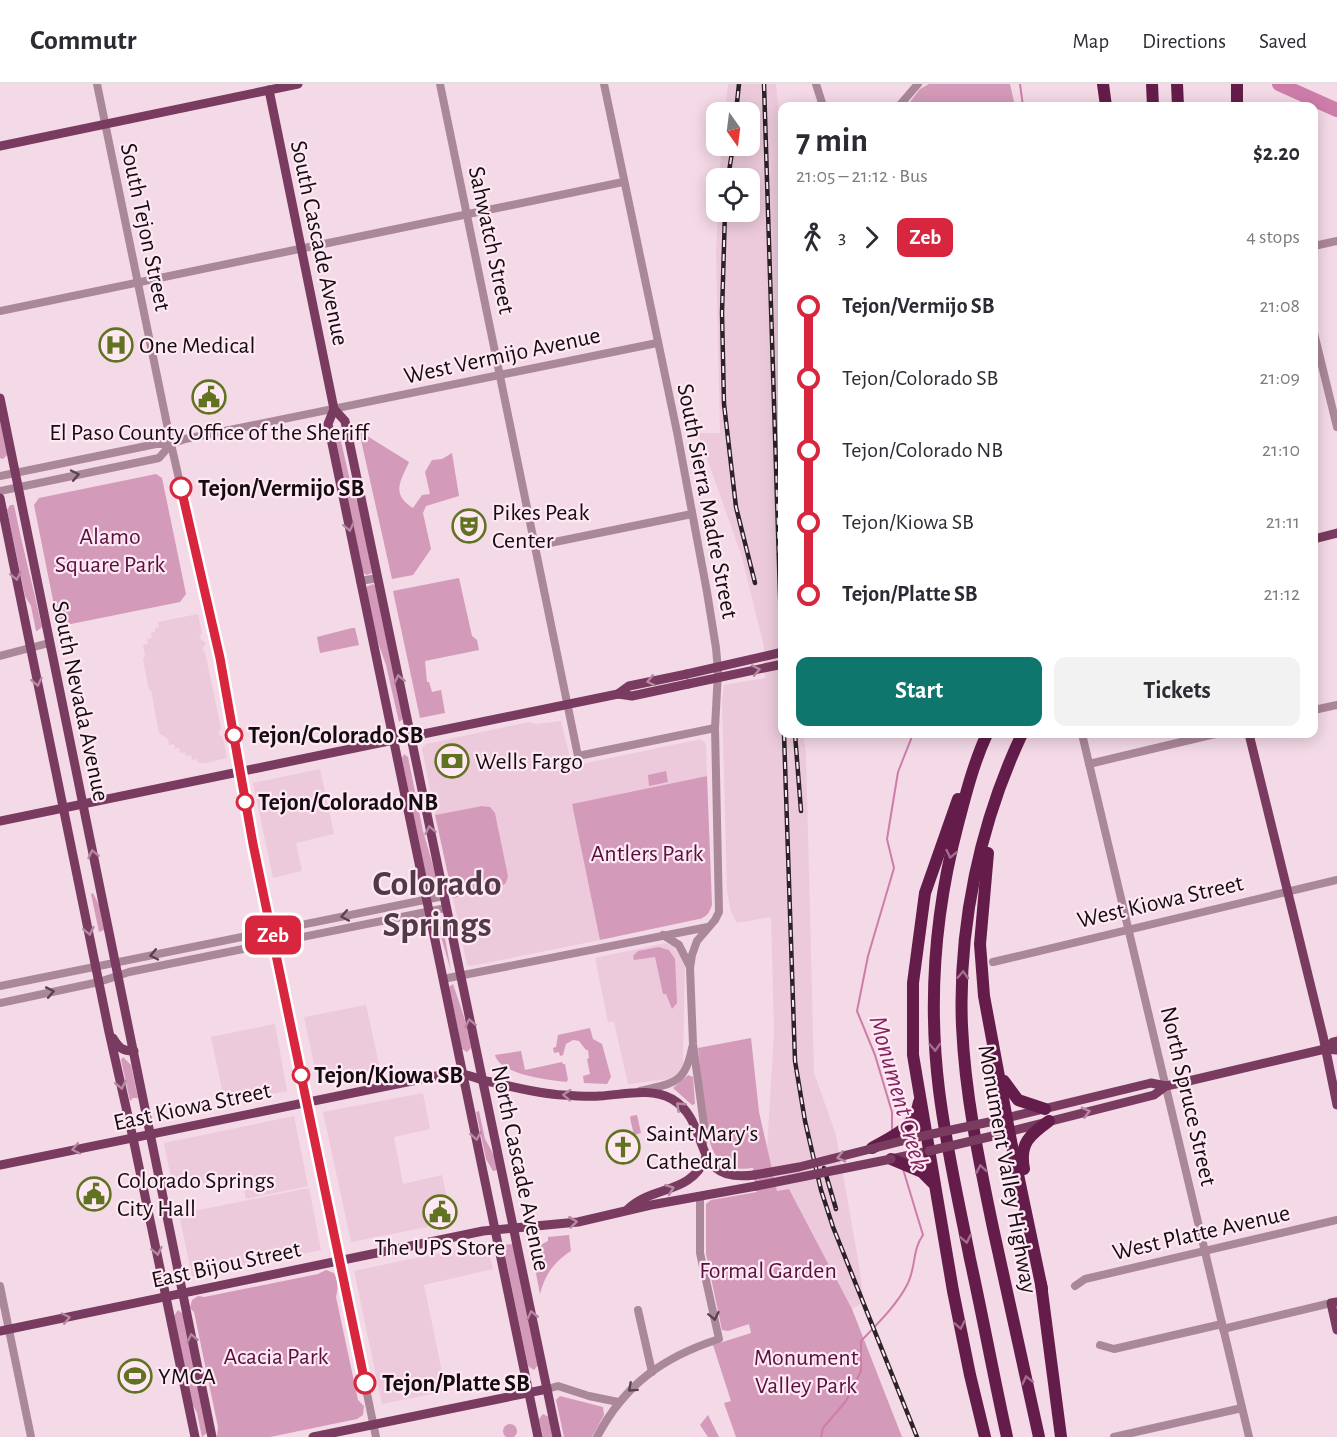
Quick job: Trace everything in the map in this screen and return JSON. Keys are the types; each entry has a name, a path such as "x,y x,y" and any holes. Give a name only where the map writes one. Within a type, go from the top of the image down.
{"highway":[{"path":"1103,84 1105,102"},
{"path":"1152,84 1153,102"},
{"path":"1177,84 1178,102"},
{"path":"985,738 951,815 925,893 913,984 913,1055 934,1185 970,1375 985,1437"},
{"name":"Monument Valley Highway","path":"1020,738 1006,772 982,845 970,908 964,961 962,1024 971,1110 982,1177 1039,1437"},
{"path":"977,757 954,837 939,918 935,955 934,1032 938,1089 948,1150 1007,1437"},
{"path":"1006,772 987,862 980,944 984,996 1007,1118 1003,1134 1042,1289"},
{"path":"998,1067 1014,1096 1047,1115 1026,1142 1022,1159 1039,1249 1061,1437"},
{"path":"869,1149 907,1127 915,1116 920,1098"},
{"path":"891,1159 922,1172 934,1185"}],"main road":[{"path":"0,146 268,87 298,84"},
{"name":"South Cascade Avenue","path":"268,87 334,409 345,421 446,908"},
{"name":"South Nevada Avenue","path":"0,398 212,1437"},
{"name":"South Cascade Avenue","path":"334,409 328,424 429,911"},
{"name":"South Nevada Avenue","path":"0,498 109,1032 195,1437"},
{"path":"1318,538 1337,533"},
{"path":"618,694 629,686 778,653"},
{"path":"0,821 567,704 618,694 632,696 778,665"},
{"path":"1250,738 1337,1105"},
{"name":"North Cascade Avenue","path":"446,908 557,1437"},
{"name":"North Cascade Avenue","path":"429,911 538,1437"},
{"path":"109,1032 120,1049 134,1051"},
{"path":"1325,1049 1337,1041"},
{"path":"463,1072 483,1080 560,1095 662,1095 678,1103 688,1115 706,1157 718,1170 736,1177 799,1167 1007,1118 1047,1115 1151,1083 1166,1086 1325,1049 1337,1050"},
{"name":"East Kiowa Street","path":"0,1165 463,1072"},
{"name":"East Bijou Street","path":"4,1330 495,1229 578,1222 891,1159 1003,1134 1047,1115"},
{"path":"626,1211 637,1201 688,1181 702,1168 706,1157"},
{"path":"1334,1302 1337,1330"},
{"path":"314,1437 547,1389"}],"street":[{"name":"South Tejon Street","path":"97,84 171,444 218,647 274,943 376,1437"},
{"name":"Sahwatch Street","path":"440,84 567,704"},
{"name":"South Sierra Madre Street","path":"604,84 677,432 716,648 718,671 715,728 719,905 717,916 697,941 690,968"},
{"path":"816,84 822,102"},
{"path":"902,102 918,84"},
{"path":"0,311 623,182"},
{"path":"1318,245 1337,241"},
{"name":"West Vermijo Avenue","path":"171,444 185,439 657,343"},
{"path":"1318,349 1334,399 1337,427"},
{"path":"1318,371 1323,370"},
{"path":"0,476 156,444 171,444"},
{"path":"0,491 159,458 171,444"},
{"path":"535,546 692,514"},
{"path":"360,581 378,578"},
{"path":"0,656 49,643"},
{"path":"567,704 578,756 715,728"},
{"path":"1318,709 1337,705"},
{"name":"North Spruce Street","path":"1083,738 1249,1437"},
{"path":"1089,764 1198,738"},
{"name":"West Kiowa Street","path":"993,962 1337,880"},
{"path":"0,986 444,896"},
{"path":"0,1003 201,958 446,908"},
{"path":"380,909 383,921"},
{"path":"443,979 708,927"},
{"path":"663,935 679,945 690,968 693,1044 704,1125 703,1147"},
{"path":"199,946 201,958"},
{"path":"626,1094 675,1081 685,1073 693,1044"},
{"path":"597,1437 618,1402 652,1372 678,1355 719,1339 700,1253 700,1196"},
{"name":"West Platte Avenue","path":"1075,1286 1085,1279 1337,1220"},
{"path":"0,1286 4,1330 31,1437"},
{"path":"1100,1345 1114,1349 1334,1302"},
{"path":"638,1310 652,1372"},
{"path":"547,1389 558,1386 618,1402"},
{"path":"1114,1437 1242,1408"}],"shaded area":[{"path":"728,84 776,84 778,103 778,738 804,738 806,753 814,1073 836,1135 859,1265 864,1302 852,1309 789,1189 777,1192 767,1150 774,1032 771,917 737,923 731,912 727,891 722,702 724,685 765,678 764,647 742,557 698,433 720,433 716,251 717,222 760,222 760,168 720,168 721,156 760,156 760,102 726,102"},
{"path":"198,614 202,633 199,638 206,643 202,650 205,652 221,728 218,734 223,738 227,758 206,763 198,763 197,759 192,760 191,755 186,756 185,752 180,753 179,748 175,749 174,744 169,745 168,739 159,733 143,660 145,655 143,645 148,644 147,639 152,638 151,633 159,627 158,622"},
{"path":"561,721 572,766 701,739 706,744 707,776 572,804 600,940 467,965 453,898 499,888 506,883 508,876 495,813 486,806 482,806 435,815 422,748 426,744 529,722 536,724"},
{"path":"320,769 334,834 296,843 302,871 273,878 253,783"},
{"path":"665,943 672,944 679,950 685,962 683,1064 678,1073 669,1079 628,1084 614,1022 608,1022 595,958"},
{"path":"366,1005 380,1069 318,1083 304,1017"},
{"path":"275,1024 287,1091 225,1103 211,1037"},
{"path":"423,1093 430,1129 394,1137 403,1184 442,1175 452,1222 351,1242 323,1112"},
{"path":"294,1116 308,1186 246,1199 241,1175 173,1189 164,1143"},
{"path":"309,1188 321,1250 192,1276 179,1214"},
{"path":"487,1243 493,1269 424,1285 446,1391 382,1404 354,1271"}],"green space":[{"path":"929,84 1010,84 1014,102 910,102 920,89"},
{"path":"0,415 8,454 3,459 0,458"},
{"path":"359,431 409,462 399,487 402,498 413,508 422,495 430,494 425,472 432,460 442,459 452,453 459,496 426,506 423,513 431,549 413,575 392,579"},
{"path":"340,437 351,485 361,513 372,573 367,575 363,573 336,440"},
{"name":"Alamo Square Park","path":"156,474 162,478 186,594 180,602 66,625 57,620 34,505 39,498"},
{"path":"10,505 14,505 42,627 37,631 31,606 25,596 7,510"},
{"path":"459,578 472,636 477,640 479,650 425,661 427,682 432,692 441,690 445,713 420,718 393,591"},
{"path":"373,584 403,719 399,722 386,665 375,634 366,587"},
{"path":"355,628 359,645 320,653 317,637"},
{"path":"404,754 408,757 423,831 436,876 432,881 426,878 402,758"},
{"path":"666,771 668,782 649,786 648,775"},
{"name":"Antlers Park","path":"707,776 712,905 709,912 699,919 600,940 572,804"},
{"path":"482,806 490,807 495,813 508,876 506,883 499,888 453,898 435,815"},
{"path":"93,893 99,905 104,930 99,932 91,894"},
{"path":"438,926 443,927 451,971 437,928"},
{"path":"659,947 669,950 675,959 677,1003 672,1009 666,994 663,994 655,957 634,960 633,956 638,951"},
{"path":"453,984 466,1023 471,1048 467,1052 462,1049 449,987"},
{"path":"590,1028 593,1039 602,1044 611,1077 607,1084 584,1083 583,1076 590,1074 587,1059 589,1058 588,1050 579,1041 573,1040 566,1044 563,1055 560,1056 559,1052 554,1053 553,1048 556,1047 558,1035"},
{"name":"Monument Valley Park","path":"751,1038 759,1112 777,1191 789,1189 852,1309 902,1437 736,1437 724,1403 731,1401 713,1345 751,1333 749,1324 728,1331 722,1330 706,1254 706,1204 711,1200 757,1192 753,1168 738,1169 727,1165 713,1151 707,1128 698,1048"},
{"path":"521,1051 525,1070 562,1062 565,1064 568,1080 566,1082 548,1080 515,1072 499,1062 495,1055"},
{"path":"123,1057 131,1065 138,1098 130,1101 121,1060"},
{"path":"688,1075 693,1077 695,1104 692,1105 673,1088"},
{"path":"479,1111 485,1139 495,1157 498,1170 493,1171 486,1159 476,1112"},
{"path":"637,1115 641,1133 634,1135 630,1118"},
{"path":"569,1235 571,1251 551,1269 540,1294 533,1258 537,1257 537,1247 548,1241 548,1237"},
{"path":"513,1244 538,1365 534,1370 528,1366 503,1245"},
{"name":"Acacia Park","path":"326,1270 334,1273 337,1279 336,1297 358,1400 364,1406 363,1415 357,1419 270,1437 217,1437 218,1427 194,1312 190,1308 192,1300 198,1296 204,1297 318,1274"},
{"path":"178,1310 183,1314 208,1432 202,1437 197,1413 192,1403 174,1316"},
{"path":"560,1396 603,1407 604,1415 592,1437 564,1437 556,1400"},
{"path":"543,1414 549,1417 553,1437 543,1437 539,1419"},
{"name":"Monument Valley Park","path":"708,1415 719,1437 708,1437 700,1425"},
{"path":"507,1424 513,1424 517,1431 513,1438 507,1438 503,1434 503,1428"}],"waterway":[{"name":"Monument Creek","path":"1020,84 1022,102"},
{"path":"1279,84 1337,110"},
{"name":"Monument Creek","path":"892,1132 892,1112 875,1055 857,1011 868,956 894,868 887,839 898,772 911,738"},
{"name":"Monument Creek","path":"821,1437 823,1428 846,1401 861,1371 861,1341 903,1293 912,1273 917,1247 923,1235 903,1169"}],"railway":[{"path":"737,102 739,84"},
{"path":"764,84 778,531"},
{"path":"730,168 731,156"},
{"path":"725,222 722,313 724,404 736,507 755,583"},
{"path":"784,738 795,1061 805,1121 821,1190 833,1227 917,1437"},
{"path":"795,738 801,811"},
{"path":"824,1168 836,1209"}],"bus line":[{"name":"Zeb","path":"181,488 220,658 253,844 365,1383"}],"place":[{"name":"One Medical","path":"116,345"},
{"name":"El Paso County Office of the Sheriff","path":"209,397"},
{"name":"Tejon/Vermijo SB","path":"181,488"},
{"name":"Pikes Peak Center","path":"469,526"},
{"name":"Tejon/Colorado SB","path":"234,735"},
{"name":"Wells Fargo","path":"452,761"},
{"name":"Tejon/Colorado NB","path":"245,802"},
{"name":"Tejon/Kiowa SB","path":"301,1075"},
{"name":"Saint Mary's Cathedral","path":"623,1147"},
{"name":"Colorado Springs City Hall","path":"94,1194"},
{"name":"The UPS Store","path":"440,1212"},
{"name":"YMCA","path":"135,1376"},
{"name":"Tejon/Platte SB","path":"365,1383"}],"district":[{"name":"Colorado Springs","path":"437,902"}],"park label":[{"name":"Formal Garden","path":"768,1270"}]}
